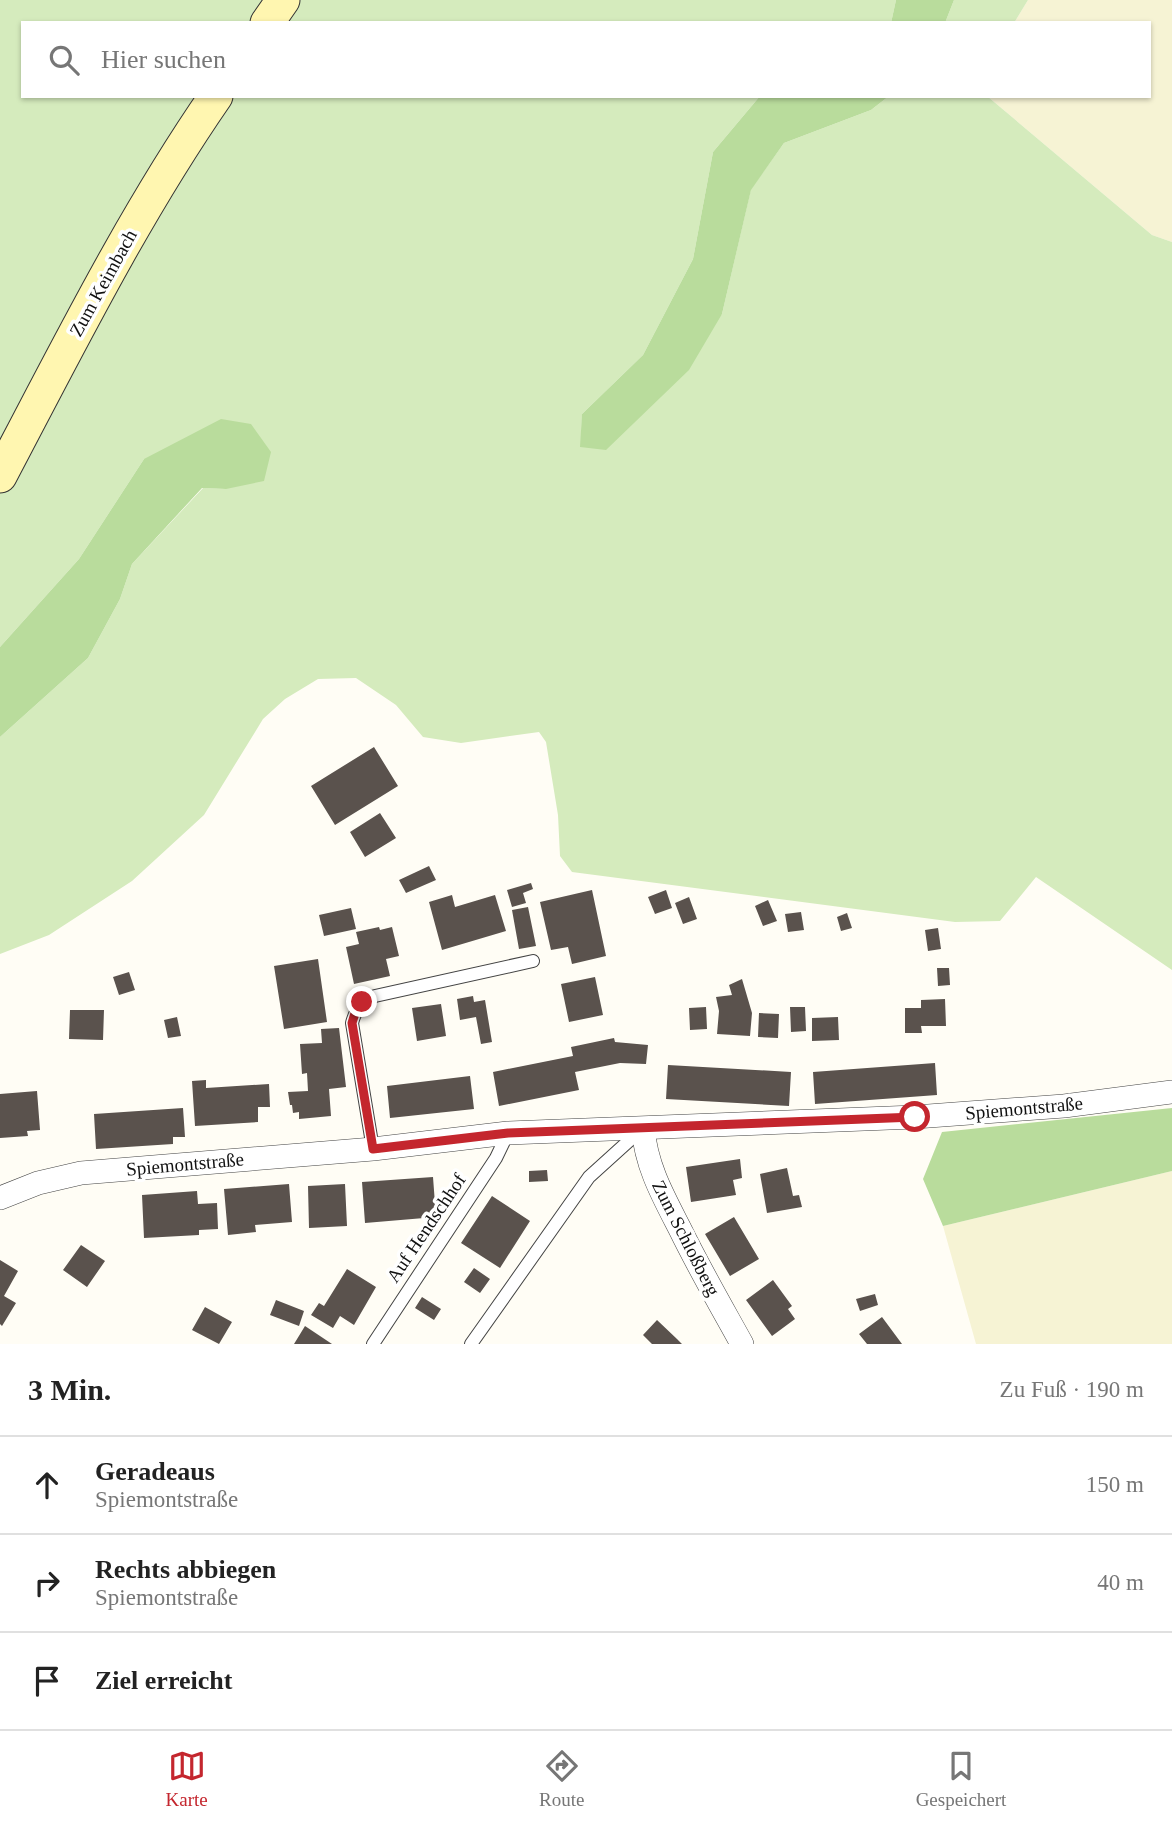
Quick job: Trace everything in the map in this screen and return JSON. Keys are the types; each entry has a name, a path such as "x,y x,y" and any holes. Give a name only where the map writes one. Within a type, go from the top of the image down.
{"street":[{"path":"268,21 283,0"},
{"name":"Zum Keimbach","path":"0,476 98,289 189,135 215,98"},
{"name":"Spiemontstraße","path":"0,1198 38,1183 81,1173 373,1149 508,1133 915,1117 1064,1106 1172,1092"},
{"name":"Zum Schloßberg","path":"643,1128 645,1150 655,1179 742,1344"}],"lane":[{"path":"373,1149 352,1023 362,1002 375,996 533,961"},
{"path":"471,1344 589,1177 643,1128"},
{"name":"Auf Hendschhof","path":"373,1344 496,1158 508,1133"}],"shaded area":[{"path":"1028,0 1172,0 1172,242 1152,235 989,98 1151,98 1151,21 1015,21"},
{"path":"1172,1171 1172,1344 976,1344 943,1226"}],"green space":[{"path":"0,0 896,0 891,21 21,21 21,98 758,98 713,152 693,259 643,355 582,414 581,447 722,314 751,189 784,143 871,110 886,98 989,98 1152,235 1172,242 1172,970 1036,877 1000,921 955,922 572,872 560,856 558,815 546,742 539,732 461,743 423,737 396,705 356,678 318,679 285,699 263,719 204,815 132,881 49,935 0,954 0,737 88,658 120,599 132,564 203,488 226,489 144,459 79,559 0,647"},
{"path":"896,0 954,0 946,21 891,21"},
{"path":"954,0 1028,0 1015,21 946,21"},
{"path":"758,98 886,98 871,110 784,143 751,190 722,314 689,370 606,450 580,447 582,414 643,355 693,259 713,152"},
{"path":"221,419 251,424 271,452 264,481 226,489 202,488 132,564 120,599 88,658 0,737 0,647 79,559 144,459"},
{"path":"1172,1108 1172,1171 943,1226 923,1179 942,1132"}],"building":[{"path":"374,747 398,786 335,825 311,786"},
{"path":"380,813 396,838 365,857 350,832"},
{"path":"429,866 436,880 406,893 399,880"},
{"path":"531,883 533,889 523,893 526,903 512,907 507,890"},
{"path":"592,890 606,956 572,964 568,947 551,950 540,902"},
{"path":"666,890 672,908 655,914 648,897"},
{"path":"452,895 455,907 495,895 506,931 442,950 429,902"},
{"path":"689,897 697,919 683,924 675,903"},
{"path":"768,900 777,921 763,926 755,906"},
{"path":"528,907 536,946 519,949 512,910"},
{"path":"351,908 356,929 324,936 319,915"},
{"path":"801,912 804,930 788,932 785,914"},
{"path":"847,913 852,928 841,931 837,917"},
{"path":"379,927 380,930 392,927 399,956 386,959 390,976 354,984 346,947 359,944 356,932"},
{"path":"938,928 941,949 928,951 925,930"},
{"path":"318,959 327,1022 284,1029 274,966"},
{"path":"937,968 949,968 950,985 938,986"},
{"path":"129,972 135,990 119,995 113,977"},
{"path":"595,977 603,1015 569,1022 561,984"},
{"path":"742,979 752,1013 750,1036 717,1034 719,1011 716,997 732,995 729,985"},
{"path":"473,996 474,1002 485,1000 492,1042 481,1044 476,1017 460,1020 457,999"},
{"path":"945,999 946,1026 921,1026 922,1033 905,1033 905,1008 921,1008 921,1000"},
{"path":"441,1004 446,1036 417,1041 412,1008"},
{"path":"706,1007 707,1029 690,1030 689,1008"},
{"path":"790,1007 805,1007 806,1031 791,1032"},
{"path":"70,1010 104,1010 103,1040 69,1039"},
{"path":"759,1013 779,1014 778,1038 758,1037"},
{"path":"177,1017 181,1036 168,1038 164,1020"},
{"path":"838,1017 839,1040 812,1041 812,1018"},
{"path":"339,1028 346,1087 329,1089 331,1116 299,1119 299,1112 293,1113 288,1092 308,1091 307,1073 302,1074 300,1044 322,1043 321,1029"},
{"path":"614,1038 615,1042 648,1045 646,1064 620,1063 575,1072 579,1090 499,1106 493,1072 573,1056 571,1047"},
{"path":"935,1063 937,1095 815,1104 813,1072"},
{"path":"668,1065 791,1072 789,1106 666,1099"},
{"path":"470,1076 474,1109 390,1118 387,1086"},
{"path":"206,1080 206,1088 269,1084 270,1107 258,1107 258,1122 195,1126 192,1081"},
{"path":"37,1091 40,1130 27,1131 28,1136 0,1138 0,1094"},
{"path":"183,1108 185,1137 173,1137 173,1144 96,1149 94,1114"},
{"path":"740,1159 742,1178 733,1180 736,1195 691,1202 686,1167"},
{"path":"787,1168 793,1196 799,1195 802,1207 767,1213 760,1174"},
{"path":"547,1170 548,1181 529,1182 529,1171"},
{"path":"433,1177 436,1217 365,1223 362,1182"},
{"path":"289,1184 292,1222 255,1225 256,1232 228,1235 224,1189"},
{"path":"345,1184 347,1226 309,1228 308,1186"},
{"path":"197,1191 198,1204 217,1203 218,1229 199,1230 199,1235 144,1238 142,1195"},
{"path":"492,1196 530,1221 500,1268 461,1243"},
{"path":"734,1217 759,1259 730,1276 705,1234"},
{"path":"81,1245 105,1261 87,1287 63,1270"},
{"path":"0,1260 18,1271 4,1296 16,1303 2,1326 0,1324"},
{"path":"474,1268 490,1279 480,1293 464,1282"},
{"path":"347,1269 376,1287 354,1325 340,1316 333,1328 311,1315 319,1303 324,1306"},
{"path":"773,1280 792,1306 788,1309 795,1319 772,1336 746,1300"},
{"path":"875,1294 878,1305 860,1311 856,1299"},
{"path":"422,1297 441,1309 434,1320 415,1308"},
{"path":"276,1300 304,1311 299,1326 270,1315"},
{"path":"205,1307 232,1322 219,1344 192,1330"},
{"path":"882,1317 902,1344 867,1344 859,1334"},
{"path":"657,1320 682,1344 652,1344 643,1335"},
{"path":"305,1326 332,1344 294,1344"}],"route":[{"path":"362,1002 352,1023 373,1149 508,1133 915,1117"}]}
